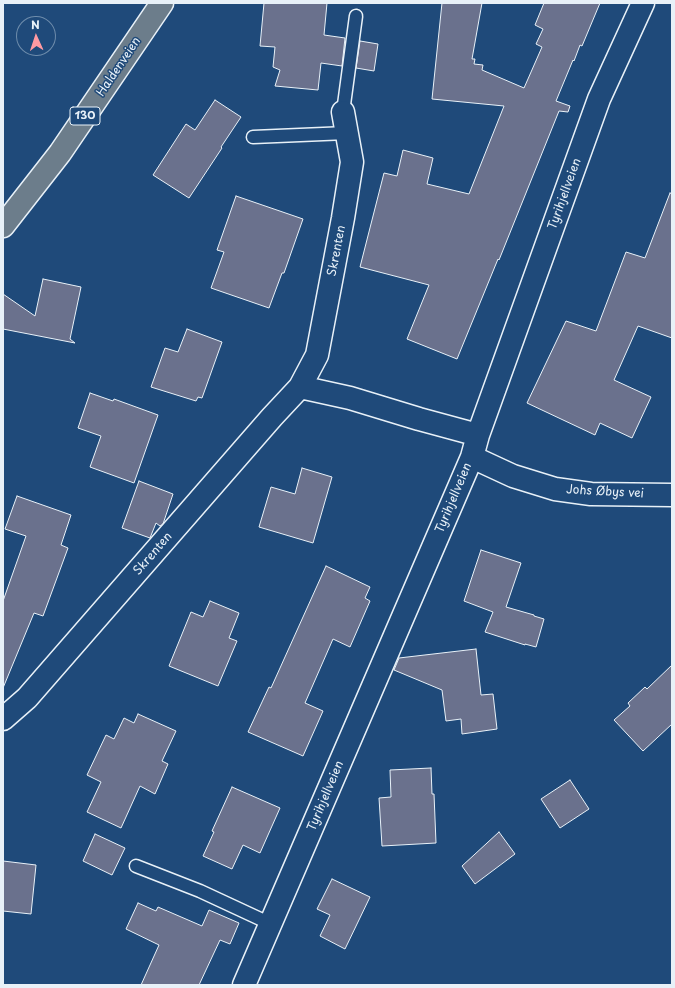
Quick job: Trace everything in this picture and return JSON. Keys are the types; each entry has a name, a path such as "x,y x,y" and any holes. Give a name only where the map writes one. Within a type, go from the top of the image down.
{"main road":[{"name":"Haldenveien","path":"3,226 60,153 162,3"}],"street":[{"name":"Tyrihjellveien","path":"244,985 472,456 478,435 599,99 643,3"},
{"name":"Skrenten","path":"3,719 27,698 261,429 300,387 317,355 344,218 352,162 345,122"},
{"path":"300,387 350,398 478,435"},
{"name":"Johs Øbys vei","path":"472,456 514,476 555,489 591,494 672,495"}],"lane":[{"path":"253,137 345,122 356,16"},
{"path":"136,866 200,891 271,924"}],"building":[{"path":"264,3 327,3 324,35 345,38 342,66 321,63 318,90 275,86 280,70 273,67 275,47 260,46"},
{"path":"442,3 482,3 472,59 475,59 474,64 483,65 482,70 524,88 542,47 536,44 543,29 535,25 544,3 600,3 582,46 580,45 574,61 573,60 556,101 570,106 568,112 559,111 457,359 407,339 429,285 360,267 384,173 397,176 403,150 433,158 427,184 469,194 504,106 432,99"},
{"path":"360,41 378,44 374,71 356,68"},
{"path":"215,100 241,117 189,198 153,175 186,124 195,130"},
{"path":"670,193 672,194 672,338 638,326 614,380 651,397 632,438 600,423 595,435 527,403 566,321 596,331 626,252 645,258"},
{"path":"236,196 303,219 284,273 282,273 269,308 211,288 224,252 217,250"},
{"path":"43,279 81,287 70,339 75,343 3,329 3,294 35,316"},
{"path":"187,329 222,342 202,398 198,397 196,401 151,387 165,348 178,352"},
{"path":"90,393 113,401 114,399 158,415 134,483 90,467 101,436 78,428"},
{"path":"302,468 332,477 313,543 259,527 271,487 295,494"},
{"path":"139,481 173,494 163,524 160,526 156,523 150,538 122,528"},
{"path":"17,496 71,515 61,545 68,548 43,616 34,613 3,688 3,601 26,536 5,529"},
{"path":"481,550 521,563 506,607 544,619 536,647 485,632 493,612 464,601"},
{"path":"326,566 370,587 365,598 370,601 350,647 333,639 305,703 323,711 303,756 248,732 269,687 271,688"},
{"path":"210,601 239,613 229,638 237,641 218,686 169,666 191,612 203,617"},
{"path":"476,649 481,695 493,694 497,729 462,734 461,719 446,721 442,690 394,670 399,658"},
{"path":"672,665 672,724 643,751 614,720 630,706 628,703 645,687 647,689"},
{"path":"138,714 176,731 162,761 168,764 155,794 140,786 121,828 87,812 101,782 87,775 106,735 114,739 124,718 134,723"},
{"path":"431,768 432,794 434,794 436,843 382,846 379,798 391,797 390,770"},
{"path":"570,780 589,809 560,828 541,799"},
{"path":"232,787 280,808 260,853 243,845 232,869 203,856 214,832 212,831"},
{"path":"499,832 515,854 475,884 462,866"},
{"path":"95,834 125,848 112,875 83,861"},
{"path":"3,861 36,865 31,914 3,911"},
{"path":"332,879 370,897 345,949 320,936 330,915 317,909"},
{"path":"138,903 156,911 158,907 202,926 209,910 239,923 230,944 220,940 199,985 141,985 159,945 126,929"}]}
